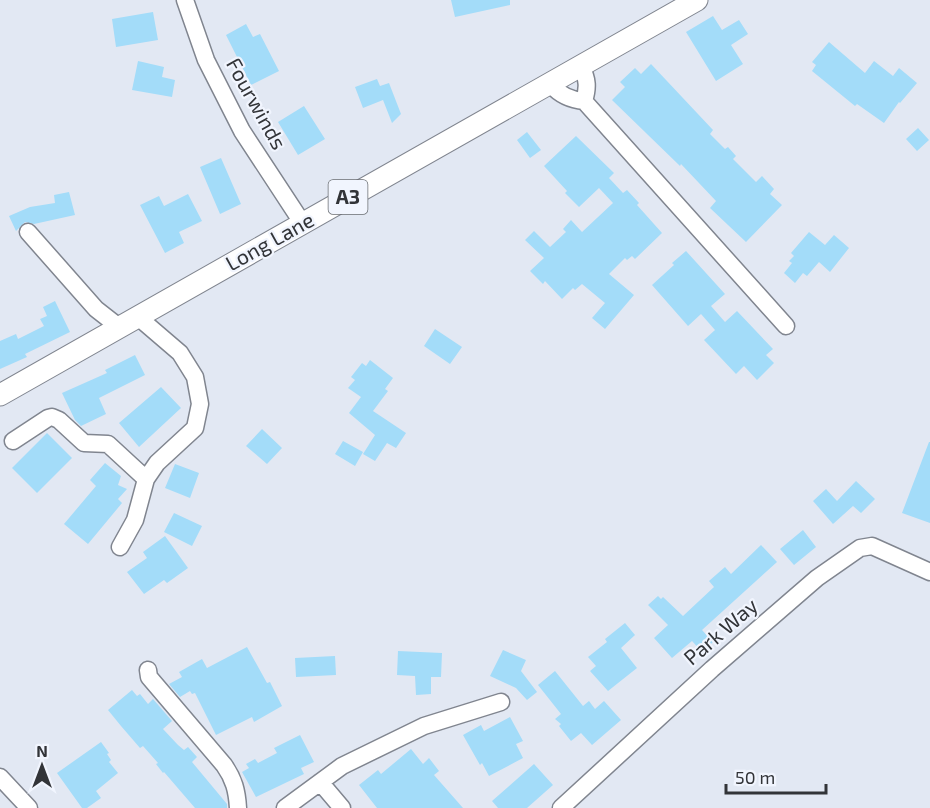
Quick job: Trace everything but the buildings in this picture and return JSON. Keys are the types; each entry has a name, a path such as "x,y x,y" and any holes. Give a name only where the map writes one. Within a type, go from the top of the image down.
{"main road":[{"name":"Long Lane","path":"0,395 697,0"}],"street":[{"name":"Fourwinds","path":"185,0 206,60 242,131 303,224"},
{"path":"580,67 587,80 584,101"},
{"path":"550,85 572,100 584,101 786,326"},
{"path":"28,232 96,309 119,327"},
{"path":"120,547 135,520 147,479 158,463 195,428 200,404 195,377 180,353 138,317"},
{"path":"13,441 52,417 59,420 84,443 108,444 147,479"},
{"name":"Park Way","path":"561,808 712,669 817,578 860,548 872,546 930,572"},
{"path":"148,670 149,677 233,778 237,791 238,808"},
{"path":"285,808 342,766 424,726 501,702"},
{"path":"0,777 29,808"},
{"path":"320,782 342,808"}]}
